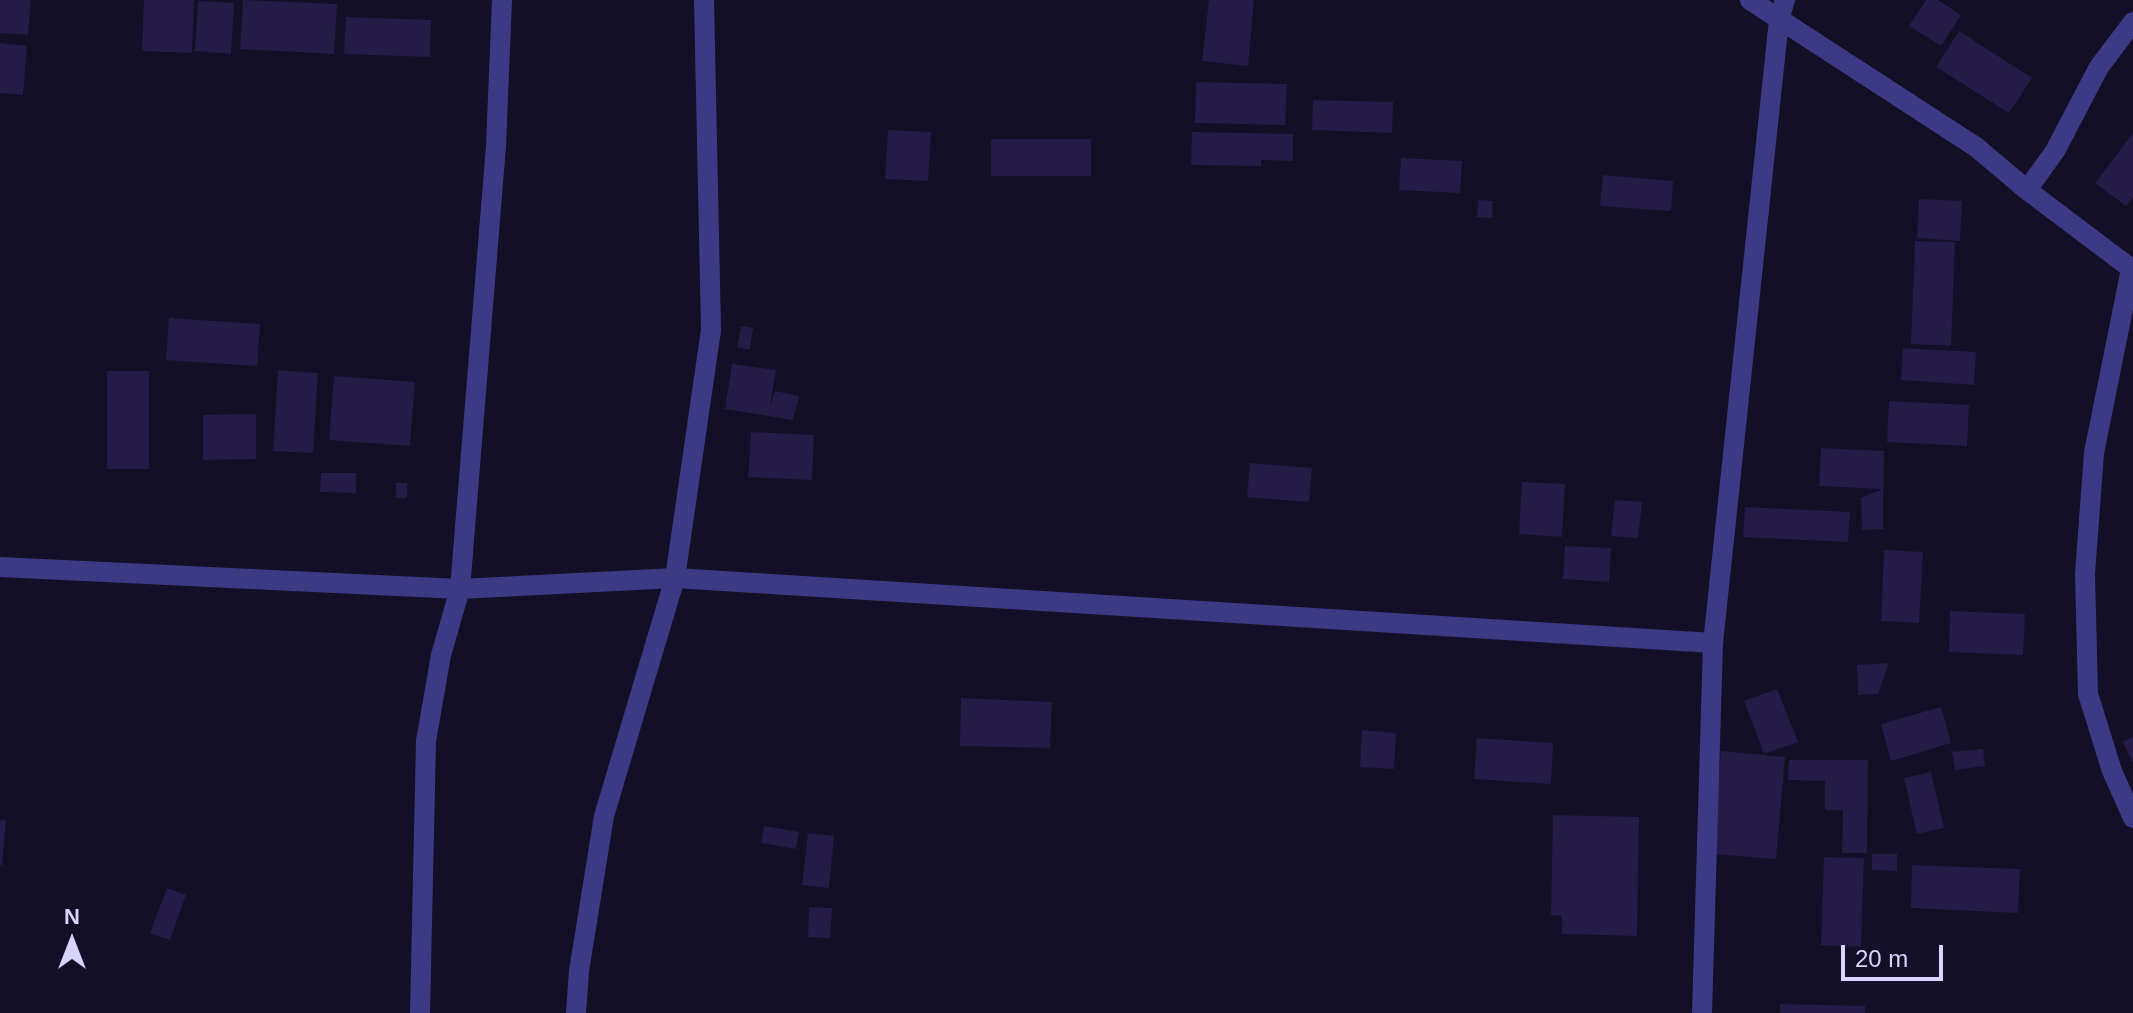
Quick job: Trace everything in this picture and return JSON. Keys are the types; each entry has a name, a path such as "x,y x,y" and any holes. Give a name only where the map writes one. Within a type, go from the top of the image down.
{"street":[{"path":"420,1013 426,741 441,655 460,589 496,146 502,0"},
{"path":"576,1013 579,971 604,816 675,578 711,330 704,0"},
{"path":"1750,0 1976,147 2027,190 2132,269 2094,453 2085,574 2088,694 2112,771 2133,818"},
{"path":"1702,1013 1713,643 1779,20 1785,0"},
{"path":"2027,190 2055,151 2099,67 2133,22"},
{"path":"0,567 460,589 675,578 1713,643"}],"building":[{"path":"0,0 31,0 28,35 0,33"},
{"path":"144,0 194,0 192,53 142,51"},
{"path":"243,0 337,4 334,54 240,49"},
{"path":"1209,0 1254,0 1248,66 1202,61"},
{"path":"1926,0 1938,0 1961,15 1941,46 1909,26"},
{"path":"198,1 234,3 231,54 195,51"},
{"path":"346,17 431,20 430,57 344,54"},
{"path":"1959,31 2032,78 2009,113 1936,67"},
{"path":"0,43 27,46 23,95 0,93"},
{"path":"1196,82 1287,84 1285,125 1195,123"},
{"path":"1313,100 1393,102 1392,133 1312,130"},
{"path":"888,130 931,132 928,181 885,179"},
{"path":"1192,132 1293,134 1293,161 1261,160 1261,166 1191,165"},
{"path":"2133,133 2133,198 2126,206 2095,183"},
{"path":"991,139 1091,139 1091,176 991,176"},
{"path":"1401,158 1462,161 1460,193 1399,190"},
{"path":"1603,175 1673,181 1671,211 1600,206"},
{"path":"1919,199 1962,201 1960,241 1917,238"},
{"path":"1478,200 1493,201 1492,218 1477,217"},
{"path":"1915,241 1955,242 1951,346 1911,344"},
{"path":"169,318 260,324 257,366 166,360"},
{"path":"741,326 753,328 750,350 737,347"},
{"path":"1903,348 1976,352 1974,385 1901,380"},
{"path":"732,364 776,370 770,406 775,391 799,396 793,420 725,409"},
{"path":"278,370 318,373 313,453 273,451"},
{"path":"107,371 149,371 149,469 107,469"},
{"path":"334,376 415,382 410,446 329,440"},
{"path":"1889,401 1969,405 1967,446 1887,442"},
{"path":"256,414 256,459 203,460 203,415"},
{"path":"751,432 814,435 812,480 748,477"},
{"path":"1821,448 1884,451 1883,529 1862,530 1861,498 1882,489 1819,486"},
{"path":"1250,463 1312,468 1309,502 1247,497"},
{"path":"321,473 356,473 356,493 320,492"},
{"path":"1522,482 1565,484 1562,537 1519,534"},
{"path":"396,483 407,483 407,498 396,498"},
{"path":"1615,500 1642,502 1638,538 1611,536"},
{"path":"1745,507 1850,512 1848,542 1743,537"},
{"path":"1565,546 1611,548 1609,582 1563,579"},
{"path":"1884,550 1923,552 1919,623 1881,621"},
{"path":"1950,611 2025,614 2023,655 1949,652"},
{"path":"1889,663 1878,694 1858,695 1857,665"},
{"path":"1777,689 1798,742 1764,754 1744,701"},
{"path":"961,698 1052,702 1050,748 960,746"},
{"path":"1941,707 1951,743 1891,761 1881,724"},
{"path":"1362,730 1396,733 1394,769 1360,767"},
{"path":"2133,737 2133,763 2123,742"},
{"path":"1477,738 1553,743 1551,784 1474,779"},
{"path":"1983,749 1985,766 1955,770 1952,752"},
{"path":"1721,751 1785,757 1776,859 1712,854"},
{"path":"1789,760 1868,760 1867,853 1842,853 1843,810 1825,810 1825,781 1788,780"},
{"path":"1931,772 1944,828 1917,834 1904,778"},
{"path":"1553,815 1639,817 1637,936 1562,934 1562,916 1551,915"},
{"path":"0,820 6,820 2,865 0,865"},
{"path":"764,826 799,832 796,849 761,843"},
{"path":"808,833 834,836 829,888 802,885"},
{"path":"1872,854 1897,854 1897,871 1872,870"},
{"path":"1824,857 1864,858 1861,947 1821,945"},
{"path":"1912,865 2020,869 2018,913 1911,908"},
{"path":"167,888 186,895 170,940 150,933"},
{"path":"809,907 832,908 830,938 808,937"},
{"path":"1780,1004 1865,1006 1865,1013 1780,1013"}]}
